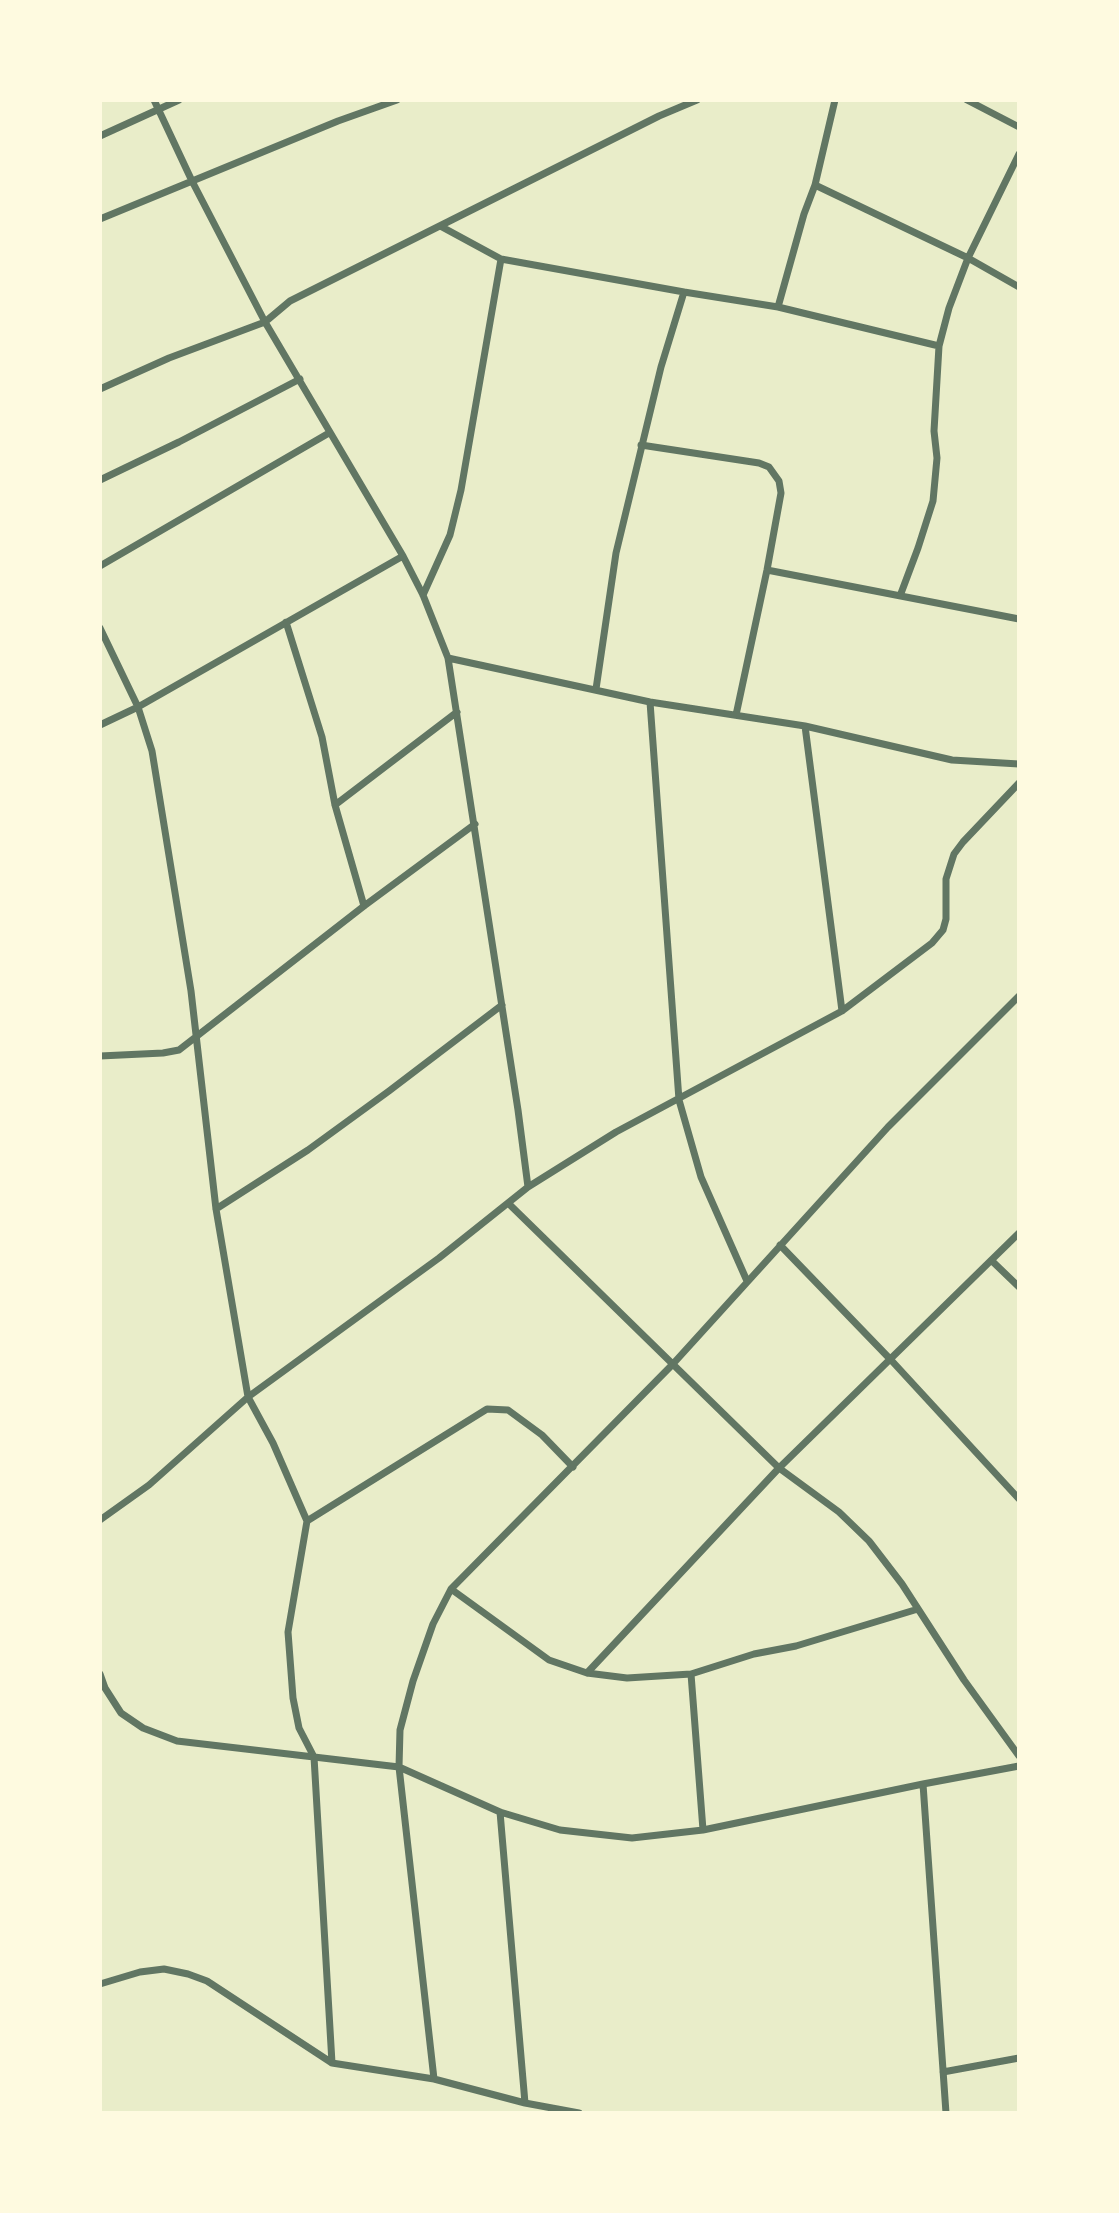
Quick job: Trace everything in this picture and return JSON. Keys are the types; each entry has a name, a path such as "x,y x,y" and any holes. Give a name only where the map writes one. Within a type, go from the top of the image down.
{"street":[{"path":"153,100 265,322 403,555 423,595 448,658 519,1110 528,1187"},
{"path":"100,136 179,100"},
{"path":"100,219 338,121 397,100"},
{"path":"100,389 169,358 265,322 290,301 659,116 697,100"},
{"path":"778,307 804,214 816,185 835,100"},
{"path":"967,100 1019,127"},
{"path":"900,596 933,501 937,458 933,430 939,346 949,308 968,258 1019,155"},
{"path":"816,185 968,258 1019,286"},
{"path":"442,227 501,259 778,307 939,346"},
{"path":"423,595 450,535 461,490 501,259"},
{"path":"596,689 616,553 661,367 684,292"},
{"path":"100,480 300,379"},
{"path":"100,566 329,433"},
{"path":"641,445 769,467 779,481 781,493 767,570 736,715"},
{"path":"100,725 138,707 403,555"},
{"path":"767,570 1019,619"},
{"path":"286,622 322,737 335,805 364,906"},
{"path":"100,628 138,707 152,751 196,1037 216,1209 248,1397 273,1443 307,1521 288,1632 293,1698 299,1728 314,1757 332,2063"},
{"path":"448,658 650,702 805,726 952,760 1019,764"},
{"path":"650,702 679,1100 701,1177 747,1281"},
{"path":"335,805 457,712"},
{"path":"805,726 842,1011"},
{"path":"100,1520 149,1485 248,1397 439,1258 528,1187 616,1132 842,1011 938,937 946,919 946,879 954,855 1019,783"},
{"path":"100,1056 179,1050 364,906 475,824"},
{"path":"434,2079 398,1767 400,1730 413,1681 433,1625 451,1589 672,1365 888,1127 1019,996"},
{"path":"216,1209 308,1150 502,1005"},
{"path":"508,1203 779,1468 839,1512 869,1541 902,1584 964,1680 1019,1756"},
{"path":"587,1673 779,1468 1019,1233"},
{"path":"780,1245 1019,1499"},
{"path":"992,1261 1019,1287"},
{"path":"307,1521 487,1409 508,1410 542,1435 573,1467"},
{"path":"451,1589 549,1660 587,1673 627,1678 691,1674 918,1609"},
{"path":"100,1674 105,1688 121,1713 143,1728 177,1741 398,1767 500,1812 560,1830 632,1839 703,1830 1019,1766"},
{"path":"691,1674 703,1830"},
{"path":"923,1784 946,2113"},
{"path":"500,1812 525,2103"},
{"path":"100,1984 140,1972 164,1969 188,1974 207,1981 332,2063 434,2079 525,2103 579,2113"},
{"path":"943,2071 1019,2059"}]}
